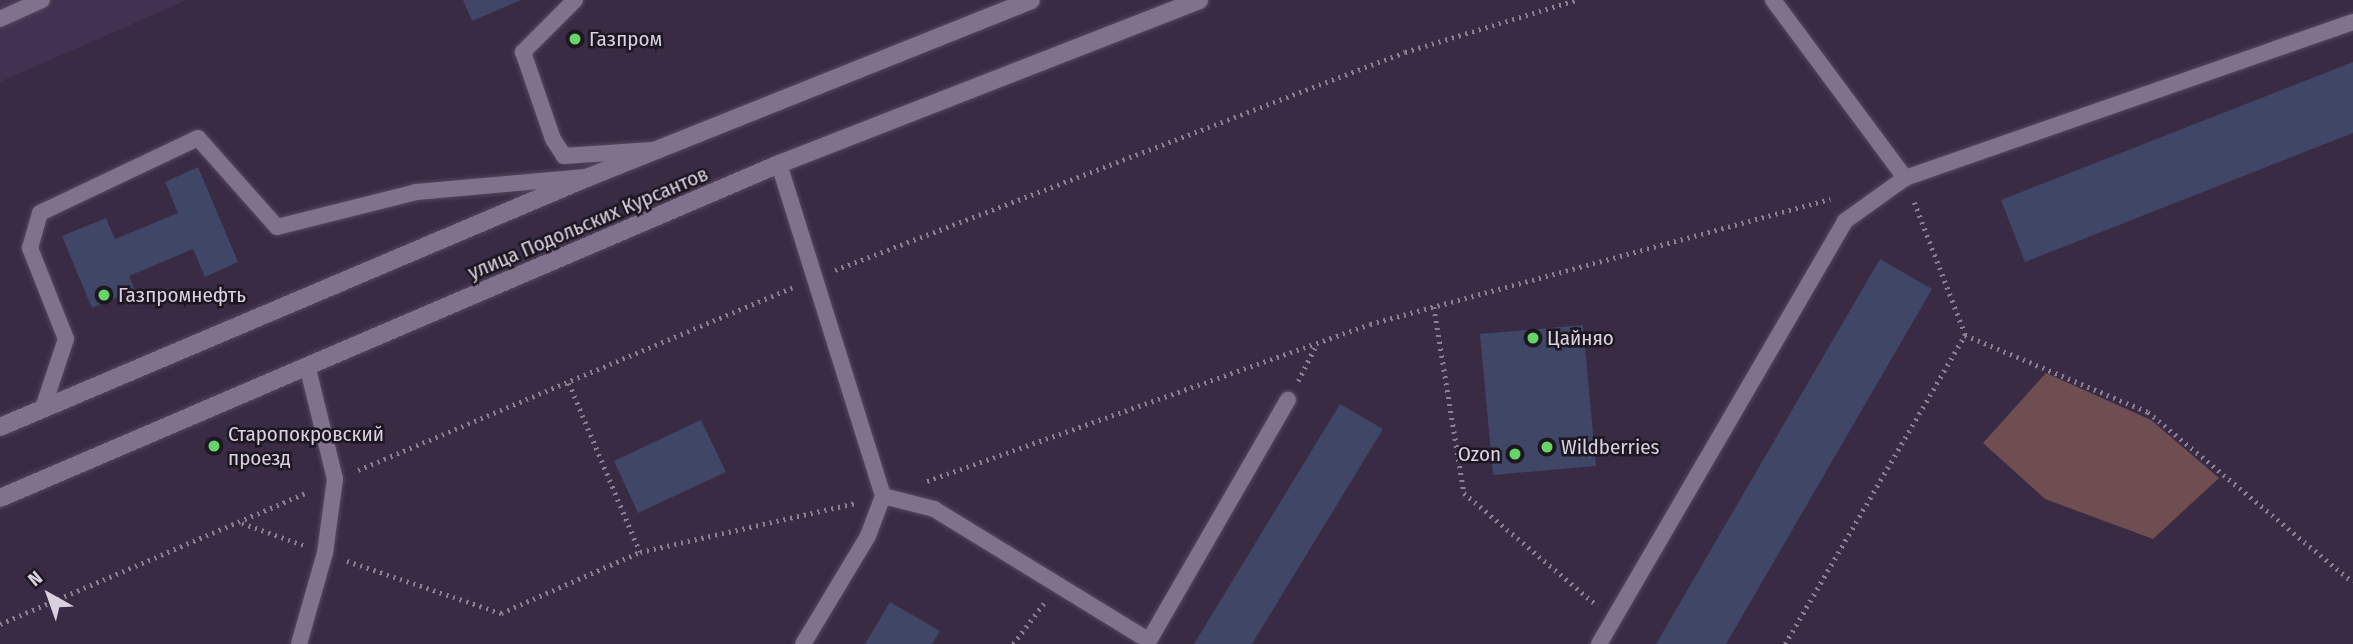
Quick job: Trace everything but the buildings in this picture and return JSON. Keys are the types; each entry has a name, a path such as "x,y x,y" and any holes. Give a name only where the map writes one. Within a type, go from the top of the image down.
{"main road":[{"name":"улица Подольских Курсантов","path":"0,427 589,177 1031,0"},
{"name":"улица Подольских Курсантов","path":"0,498 308,369 779,164 1199,0"}],"lane":[{"path":"0,19 42,0"},
{"path":"575,0 523,52 553,139 564,156 657,149"},
{"path":"1773,0 1905,178"},
{"path":"1599,644 1845,221 1905,178 2353,22"},
{"path":"43,408 66,340 30,248 40,213 198,138 277,227 416,192 589,177"},
{"path":"779,164 819,276 883,496 868,536 803,644"},
{"path":"299,644 326,553 335,479 308,369"},
{"path":"883,496 934,509 1148,642 1288,400"}],"path":[{"path":"0,624 241,523 335,479 819,276 1405,52 1576,0"},
{"path":"1905,178 1965,335 2148,412 2353,582"},
{"path":"241,523 501,613 640,552 883,496 1317,343 1434,307 1838,197"},
{"path":"1434,307 1464,493 1613,619"},
{"path":"1784,644 1965,335"},
{"path":"1288,400 1317,343"},
{"path":"569,383 640,552"},
{"path":"1013,644 1056,587"}],"shaded area":[{"path":"0,0 187,0 0,82"},
{"path":"2046,373 2151,420 2219,478 2153,539 2045,499 1983,443"}],"place":[{"name":"Газпром","path":"575,39"},
{"name":"Газпромнефть","path":"104,295"},
{"name":"Цайняо","path":"1533,338"},
{"name":"Старопокровский проезд","path":"214,446"},
{"name":"Wildberries","path":"1547,447"},
{"name":"Ozon","path":"1515,454"}]}
